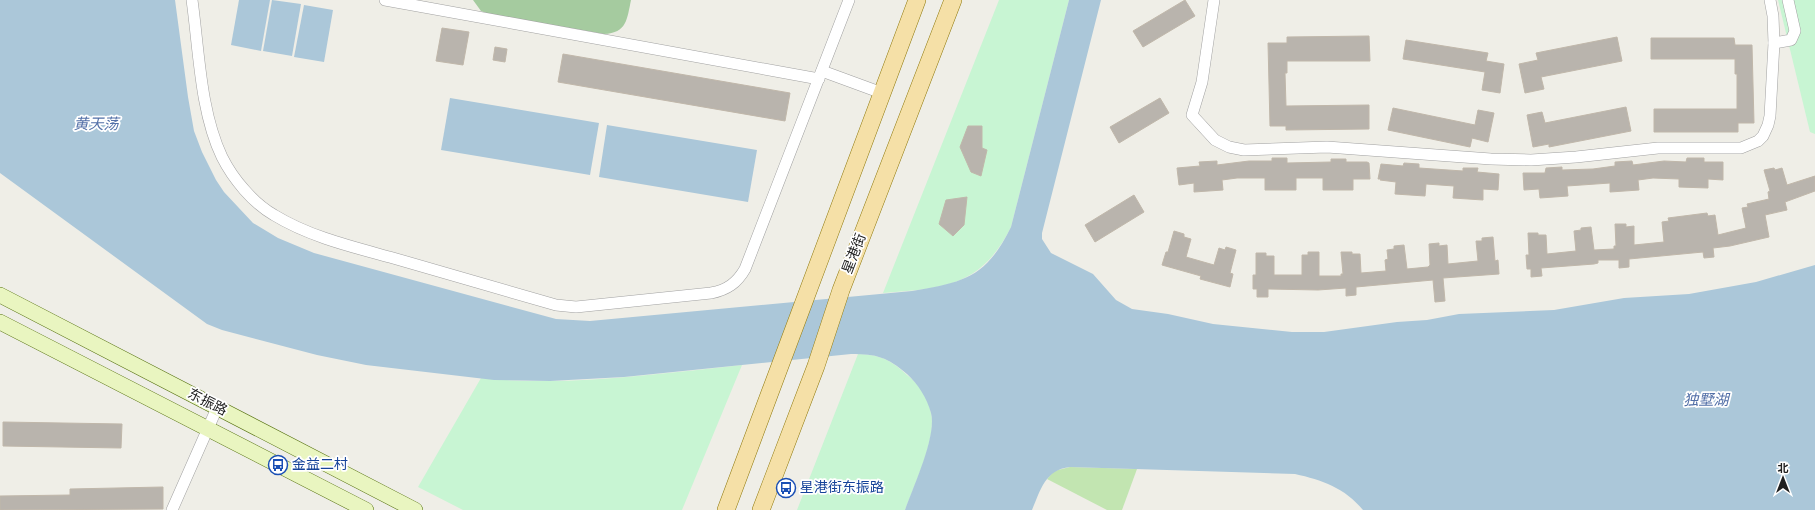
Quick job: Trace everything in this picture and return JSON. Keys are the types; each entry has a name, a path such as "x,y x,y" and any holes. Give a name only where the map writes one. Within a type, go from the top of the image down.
{"main road":[{"path":"726,510 917,0"},
{"name":"星港街","path":"761,510 816,366 841,290 953,0"},
{"name":"东振路","path":"0,295 415,510"},
{"name":"东振路","path":"0,322 366,510"}],"street":[{"path":"192,0 204,89 214,137 223,158 232,173 258,203 287,223 328,240 567,307 711,293 734,284 745,269 849,0"},
{"path":"384,0 820,75 882,93"},
{"path":"1214,0 1202,82 1192,115 1214,140 1229,147 1244,150 1327,147 1491,159 1531,160 1576,158 1658,148 1741,148 1758,141 1763,136 1770,116 1774,43 1773,16 1770,0"},
{"path":"1774,43 1791,40 1793,38 1795,31 1788,0"},
{"path":"172,510 217,408"}],"green space":[{"path":"473,0 631,0 627,19 622,28 612,33 604,34 489,14 481,11"},
{"path":"999,0 1069,0 1011,227 999,247 987,262 973,273 959,281 925,289 883,293"},
{"path":"1778,0 1815,0 1815,134 1810,132"},
{"path":"858,354 879,357 891,362 915,383 928,402 932,423 931,435 924,462 914,488 905,510 797,510"},
{"path":"742,365 682,510 463,510 418,487 481,378 546,381 579,380"},
{"path":"1070,467 1137,469 1122,510 1107,510 1047,479 1054,471"}],"water":[{"path":"0,0 175,0 194,131 202,152 216,180 224,192 253,223 278,238 314,253 556,319 590,321 912,291 946,284 972,275 992,257 1002,244 1011,227 1069,0 1101,0 1042,233 1042,239 1051,253 1093,274 1116,300 1132,309 1168,314 1213,324 1292,332 1324,332 1397,322 1427,320 1459,314 1554,310 1624,298 1689,294 1756,282 1815,265 1815,510 1363,510 1349,496 1332,486 1324,482 1295,474 1070,467 1055,472 1049,476 1041,488 1032,510 905,510 928,448 931,435 931,413 925,397 911,378 900,368 887,360 875,356 851,354 624,377 550,381 494,380 366,365 317,355 222,330 207,324 0,173"},
{"path":"239,0 270,0 261,51 231,45"},
{"path":"272,0 301,4 292,56 263,51"},
{"path":"304,5 333,10 324,62 294,57"},
{"path":"450,98 599,123 590,175 441,150"},
{"path":"607,125 757,150 748,202 599,177"}],"building":[{"path":"1185,0 1195,16 1143,47 1133,31"},
{"path":"442,28 469,32 463,65 436,61"},
{"path":"1369,36 1370,61 1287,61 1287,73 1285,73 1286,106 1369,105 1369,129 1286,130 1286,126 1270,126 1268,43 1287,43 1287,37"},
{"path":"1617,37 1622,61 1541,77 1544,89 1525,93 1519,64 1538,60 1536,53"},
{"path":"1651,38 1734,38 1735,45 1752,45 1754,123 1738,123 1738,132 1654,132 1654,109 1737,109 1737,74 1735,74 1735,59 1651,59"},
{"path":"1406,40 1488,53 1486,61 1504,64 1500,93 1482,90 1485,72 1403,59"},
{"path":"495,47 507,49 505,62 493,60"},
{"path":"563,54 790,93 785,121 558,82"},
{"path":"1160,98 1169,113 1119,143 1110,127"},
{"path":"1626,107 1631,131 1549,147 1549,144 1533,147 1527,115 1542,112 1545,123"},
{"path":"1393,108 1475,125 1478,110 1494,113 1488,142 1472,138 1470,147 1388,130"},
{"path":"968,126 982,126 982,148 987,150 981,176 971,172 960,147"},
{"path":"1272,158 1287,158 1287,163 1331,162 1331,159 1346,159 1346,162 1367,162 1369,163 1370,179 1353,179 1353,190 1323,190 1323,178 1296,178 1296,190 1265,190 1265,178 1237,178 1222,180 1223,190 1194,192 1194,183 1179,185 1177,168 1200,166 1199,162 1217,161 1217,165 1249,161 1272,161"},
{"path":"1687,158 1704,158 1704,162 1723,162 1723,180 1708,179 1708,188 1679,187 1679,179 1653,178 1638,180 1639,190 1610,192 1610,183 1567,186 1568,196 1540,198 1539,189 1524,190 1523,173 1545,173 1546,168 1562,167 1562,170 1593,169 1615,166 1615,162 1632,161 1633,165 1664,161 1686,162"},
{"path":"1404,163 1419,164 1419,168 1463,171 1463,168 1478,168 1477,172 1499,174 1498,190 1483,189 1483,200 1453,198 1454,186 1426,184 1425,196 1395,194 1396,182 1378,179 1381,164 1403,166"},
{"path":"1774,168 1775,170 1782,168 1787,185 1815,176 1815,191 1785,202 1787,210 1765,215 1769,237 1730,246 1713,248 1714,257 1704,258 1703,252 1629,259 1629,267 1619,268 1619,260 1598,260 1598,263 1594,264 1541,268 1542,276 1531,277 1531,269 1527,269 1526,255 1529,255 1528,233 1546,235 1547,254 1576,251 1574,231 1581,230 1581,228 1591,227 1594,250 1614,249 1614,246 1616,246 1615,224 1626,224 1626,227 1634,226 1634,245 1664,242 1662,222 1669,221 1668,218 1707,213 1708,216 1715,215 1718,235 1746,228 1742,208 1748,207 1747,204 1769,199 1768,192 1770,191 1764,170"},
{"path":"1134,195 1144,212 1095,242 1085,225"},
{"path":"967,197 964,225 953,236 939,224 946,200"},
{"path":"1174,231 1184,234 1184,237 1191,239 1186,257 1214,265 1219,248 1225,250 1226,247 1236,250 1230,273 1233,274 1230,287 1200,279 1201,276 1162,265 1166,252 1168,252"},
{"path":"1493,237 1495,261 1498,260 1499,274 1443,278 1445,301 1435,302 1433,280 1356,287 1356,295 1346,296 1346,288 1318,290 1268,289 1268,297 1257,297 1257,289 1253,289 1253,275 1256,275 1256,253 1266,253 1266,256 1274,256 1274,275 1302,275 1302,255 1308,255 1308,252 1319,252 1319,276 1341,276 1341,274 1343,274 1341,252 1360,254 1361,273 1386,271 1385,260 1388,259 1387,250 1394,249 1394,246 1404,245 1407,269 1428,267 1430,265 1429,244 1439,243 1439,246 1447,245 1448,264 1478,261 1476,241 1482,241 1482,238"},
{"path":"3,422 122,424 121,448 3,446"},
{"path":"163,487 163,509 0,510 0,496 70,495 70,489"}],"place":[{"name":"金益二村","path":"278,465"},
{"name":"星港街东振路","path":"786,488"}],"water label":[{"name":"黄天荡","path":"96,125"},
{"name":"独墅湖","path":"1706,401"}]}
